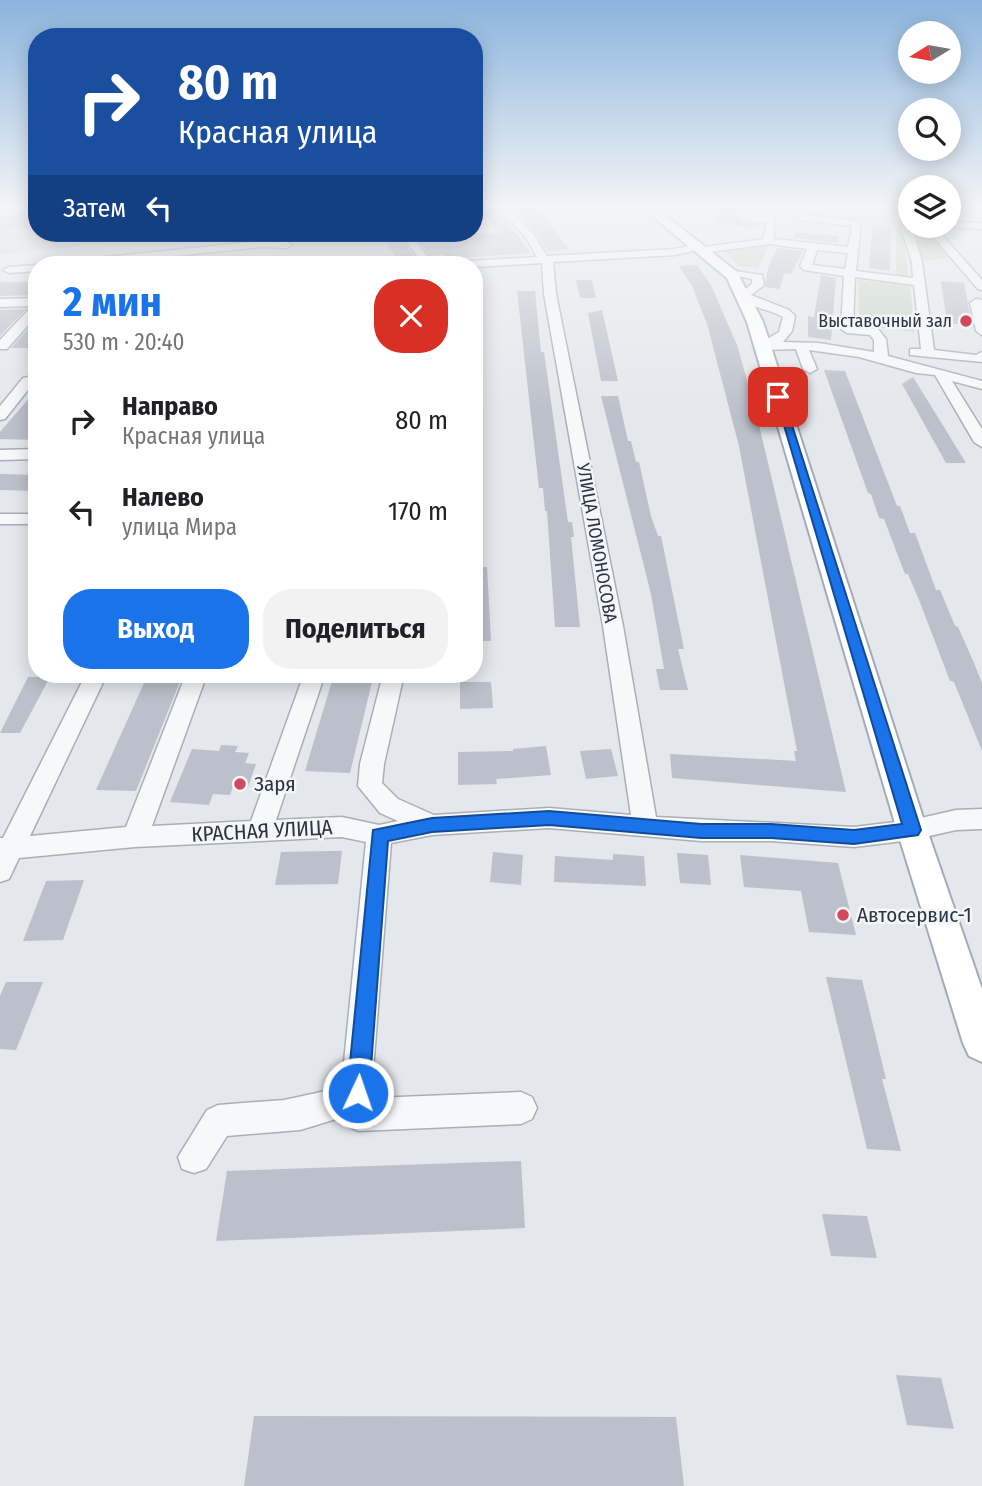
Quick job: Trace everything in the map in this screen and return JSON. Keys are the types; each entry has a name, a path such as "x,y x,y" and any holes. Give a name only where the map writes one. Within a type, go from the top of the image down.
{"main road":[{"path":"729,274 744,295 763,346 912,830 982,1043"}],"street":[{"name":"УЛИЦА ЛОМОНОСОВА","path":"548,274 613,626 645,826"},
{"path":"850,274 847,329 874,332 880,339 881,353"},
{"path":"853,274 920,282"},
{"path":"919,274 928,354"},
{"path":"968,274 982,287"},
{"path":"0,303 28,302"},
{"path":"982,304 976,303 982,331"},
{"path":"2,346 28,317"},
{"path":"763,346 785,344 980,359 982,356"},
{"path":"802,346 810,369"},
{"path":"881,353 914,368 940,372 964,382 982,385"},
{"path":"940,372 982,442"},
{"path":"0,416 28,381"},
{"path":"0,455 28,454"},
{"path":"0,466 28,466"},
{"path":"0,519 28,519"},
{"path":"3,856 91,683"},
{"path":"135,837 193,683"},
{"path":"260,831 311,683"},
{"path":"391,683 372,764 370,786 389,806 432,825"},
{"name":"КРАСНАЯ УЛИЦА","path":"3,856 135,837 342,827 379,835 432,825 549,818 854,837 912,830 956,820 982,819"},
{"path":"379,835 358,1071 358,1115 521,1108"},
{"path":"194,1157 218,1121 325,1110 346,1100 358,1071"}],"green space":[{"path":"858,280 910,286 915,332 859,325"}],"building":[{"path":"684,274 704,274 711,285 737,345 755,408 846,792 672,778 670,754 796,761 794,751 797,751 739,446 707,324"},
{"path":"767,274 784,274 780,289 765,287"},
{"path":"821,275 836,278 831,340 808,337 808,316 814,317"},
{"path":"576,280 592,280 596,298 580,298"},
{"path":"941,281 964,283 972,326 947,323"},
{"path":"0,282 28,282 28,295 0,296"},
{"path":"517,291 535,291 541,352 544,352 568,522 572,522 574,537 571,537 580,627 555,627 547,511 543,488 539,488"},
{"path":"26,309 0,336 0,310"},
{"path":"602,310 618,381 601,381 588,313"},
{"path":"28,329 28,348 11,348"},
{"path":"824,370 845,371 897,506 900,506 910,533 915,533 936,590 940,590 974,663 982,683 982,751 954,682 950,681 884,519 879,518 871,494 868,493"},
{"path":"913,377 966,463 946,463 902,384"},
{"path":"601,396 618,396 628,441 631,441 636,462 639,462 651,516 658,536 661,536 684,649 678,649 688,690 660,690 656,669 664,669 651,594"},
{"path":"28,399 28,440 0,439 0,432"},
{"path":"0,474 28,475 28,491 0,490"},
{"path":"483,567 487,567 491,641 483,641"},
{"path":"28,677 28,683 47,683 20,733 0,733"},
{"path":"491,682 493,708 460,709 460,683"},
{"path":"144,683 179,683 136,791 96,790"},
{"path":"331,683 372,683 350,773 305,771"},
{"path":"221,745 238,746 235,752 249,753 245,763 256,764 248,787 233,786 230,795 213,794 209,805 170,802 192,749 219,751"},
{"path":"546,746 551,775 496,779 497,784 458,785 458,752 513,751"},
{"path":"611,749 618,776 586,779 580,751"},
{"path":"342,851 338,884 275,885 281,852"},
{"path":"493,852 523,855 521,885 490,882"},
{"path":"677,853 708,855 711,885 680,883"},
{"path":"613,854 644,856 646,886 554,882 555,856 613,860"},
{"path":"740,855 838,863 856,935 809,932 801,891 744,887"},
{"path":"84,880 63,940 23,941 46,881"},
{"path":"826,977 862,980 886,1079 882,1079 901,1151 867,1149"},
{"path":"6,982 43,982 16,1050 0,1049 0,996"},
{"path":"521,1161 525,1228 216,1241 227,1171"},
{"path":"822,1214 867,1216 877,1258 831,1256"},
{"path":"896,1375 941,1378 954,1429 907,1425"},
{"path":"254,1416 676,1417 684,1486 244,1486"}],"place":[{"name":"Выставочный зал","path":"966,321"},
{"name":"Заря","path":"240,784"},
{"name":"Автосервис-1","path":"843,915"}],"route":[{"path":"358,1093 379,835 432,825 549,818 701,831 771,831 854,837 912,830 778,397"}]}
